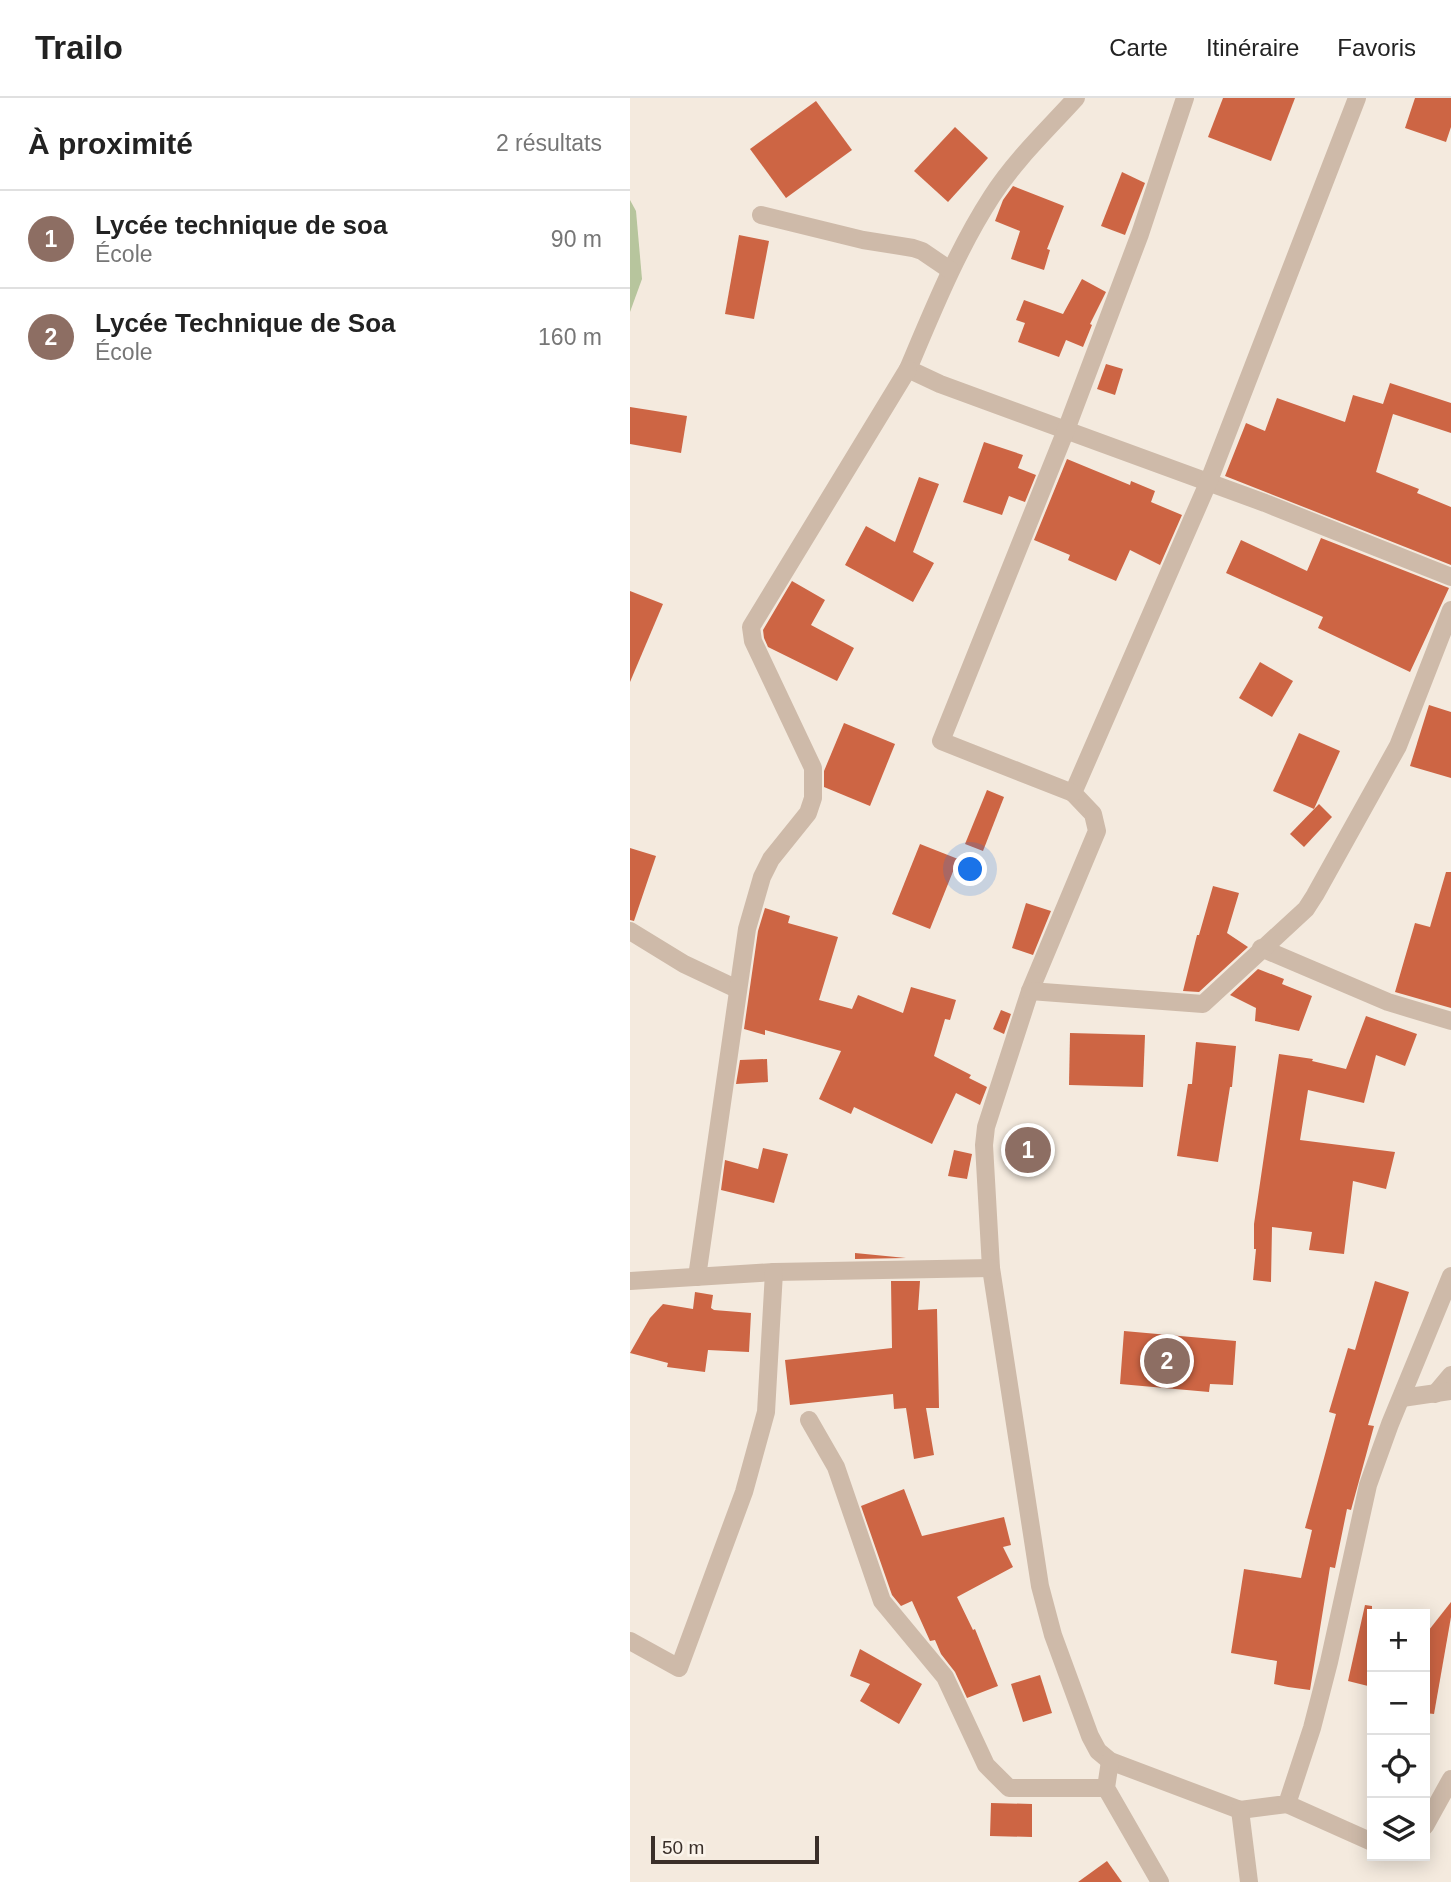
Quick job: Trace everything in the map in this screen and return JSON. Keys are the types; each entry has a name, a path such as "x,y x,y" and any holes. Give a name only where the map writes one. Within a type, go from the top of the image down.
{"street":[{"path":"697,1277 747,929 762,877 771,859 808,813 813,798 813,768 753,641 751,627 908,369 950,271 993,195 1012,169 1076,98"},
{"path":"1185,98 1140,234 1066,430 941,741 1073,793 1093,814 1097,831 1030,990 986,1127 984,1145 991,1268 1040,1586 1053,1635 1098,1751 1110,1760 1240,1810 1287,1804 1367,1840"},
{"path":"1073,793 1208,483 1357,98"},
{"path":"761,215 863,240 913,248 922,251 950,271"},
{"path":"908,369 940,384 1265,503 1451,577"},
{"path":"1030,990 1203,1003 1306,909 1398,746 1451,610"},
{"path":"630,931 684,964 737,989"},
{"path":"1261,948 1388,1002 1451,1021"},
{"path":"630,1281 774,1272 991,1268"},
{"path":"630,1641 678,1668 744,1492 766,1412 774,1272"},
{"path":"1287,1804 1312,1728 1329,1662 1368,1485 1451,1276"},
{"path":"1402,1398 1443,1392 1451,1375"},
{"path":"809,1420 836,1467 882,1601 945,1677 986,1765 1009,1788 1106,1787"},
{"path":"1110,1760 1106,1787 1160,1882"},
{"path":"1430,1817 1451,1779"},
{"path":"1240,1810 1249,1882"}],"green space":[{"path":"630,200 636,211 642,279 630,312"}],"building":[{"path":"1223,98 1295,98 1271,161 1208,137"},
{"path":"1415,98 1451,98 1451,127 1446,142 1405,128"},
{"path":"816,101 852,150 786,198 750,149"},
{"path":"955,127 988,158 948,202 914,171"},
{"path":"1122,172 1145,183 1125,235 1101,226"},
{"path":"1013,186 1064,206 1047,249 1050,250 1044,270 1011,259 1020,231 995,221 1003,200"},
{"path":"739,235 769,241 754,319 725,314"},
{"path":"1082,279 1106,292 1090,324 1092,325 1083,347 1066,340 1059,357 1018,342 1025,323 1016,320 1024,300 1063,314"},
{"path":"1106,364 1123,369 1115,395 1097,389"},
{"path":"1390,383 1451,403 1451,433 1393,414 1376,472 1419,489 1417,493 1451,507 1451,565 1225,476 1246,423 1265,431 1277,398 1345,422 1353,395 1383,404"},
{"path":"630,407 687,416 681,453 630,444"},
{"path":"984,442 1023,455 1018,468 1036,475 1025,502 1009,496 1002,515 963,502"},
{"path":"1067,459 1130,485 1131,481 1155,491 1151,502 1182,515 1160,565 1130,550 1116,581 1068,560 1070,555 1034,540"},
{"path":"919,477 939,484 913,552 934,563 913,602 845,565 866,526 895,542"},
{"path":"1321,538 1449,588 1410,672 1318,628 1323,617 1226,573 1241,540 1307,571"},
{"path":"792,581 825,600 811,625 854,648 837,681 768,647 763,630"},
{"path":"630,591 663,604 630,682"},
{"path":"1260,662 1293,681 1272,717 1239,698"},
{"path":"1429,705 1451,712 1451,778 1410,766"},
{"path":"844,723 895,744 870,806 824,787 824,771"},
{"path":"1299,733 1340,751 1314,809 1273,791"},
{"path":"987,790 1004,797 983,851 965,844"},
{"path":"1319,804 1332,817 1304,847 1290,834"},
{"path":"920,844 958,859 930,929 892,914"},
{"path":"630,848 656,856 634,921 630,920"},
{"path":"1446,872 1451,872 1451,1008 1395,992 1415,923 1430,927"},
{"path":"1213,886 1239,893 1227,933 1248,947 1199,992 1183,991 1197,935"},
{"path":"1026,903 1051,911 1033,955 1012,948"},
{"path":"765,908 790,916 788,923 838,937 819,1000 852,1009 858,995 903,1013 911,987 956,1000 950,1020 945,1019 934,1056 971,1075 969,1078 987,1087 980,1105 956,1093 932,1144 854,1107 851,1114 819,1099 841,1051 765,1030 765,1035 744,1029 758,931"},
{"path":"1258,969 1284,979 1282,984 1312,996 1299,1031 1255,1021 1256,1008 1230,995"},
{"path":"1001,1010 1011,1014 1004,1034 993,1029"},
{"path":"1366,1016 1417,1034 1405,1066 1376,1055 1364,1103 1308,1090 1300,1140 1395,1152 1386,1189 1353,1181 1344,1254 1309,1250 1312,1232 1272,1227 1271,1282 1253,1280 1256,1249 1254,1224 1279,1054 1313,1059 1312,1061 1346,1069"},
{"path":"1070,1033 1145,1035 1143,1087 1069,1085"},
{"path":"1196,1042 1236,1046 1232,1087 1218,1162 1177,1156 1188,1084 1192,1084"},
{"path":"767,1059 768,1082 736,1084 740,1060"},
{"path":"763,1148 788,1154 774,1203 721,1190 725,1160 758,1169"},
{"path":"954,1150 972,1154 967,1179 948,1176"},
{"path":"855,1253 906,1258 855,1259"},
{"path":"891,1281 920,1281 918,1310 937,1309 939,1408 926,1408 934,1455 914,1459 906,1408 894,1409 893,1394 790,1405 785,1360 892,1348"},
{"path":"1375,1281 1409,1292 1368,1425 1374,1426 1351,1510 1347,1509 1335,1568 1330,1567 1310,1690 1274,1684 1277,1661 1231,1653 1244,1569 1301,1578 1312,1530 1305,1528 1336,1414 1329,1412 1348,1348 1355,1350"},
{"path":"695,1292 713,1295 711,1308 714,1310 751,1313 749,1352 708,1350 705,1372 667,1367 668,1363 630,1353 650,1318 663,1304 693,1309"},
{"path":"1124,1331 1236,1341 1233,1385 1210,1384 1209,1392 1120,1384"},
{"path":"904,1489 922,1536 1004,1517 1011,1545 1003,1547 1013,1567 957,1597 973,1630 975,1629 998,1686 967,1698 935,1640 930,1641 912,1601 901,1606 892,1595 861,1506"},
{"path":"1451,1602 1451,1617 1434,1714 1430,1714 1430,1629"},
{"path":"1365,1605 1372,1606 1372,1609 1367,1609 1367,1686 1348,1681"},
{"path":"860,1649 922,1684 899,1724 860,1701 870,1684 850,1676"},
{"path":"1040,1675 1052,1713 1023,1722 1011,1684"},
{"path":"991,1803 1032,1804 1032,1837 990,1836"},
{"path":"1107,1861 1122,1882 1078,1882"}],"place":[{"name":"Lycée technique de soa","path":"1028,1150"},
{"name":"Lycée Technique de Soa","path":"1167,1361"}]}
